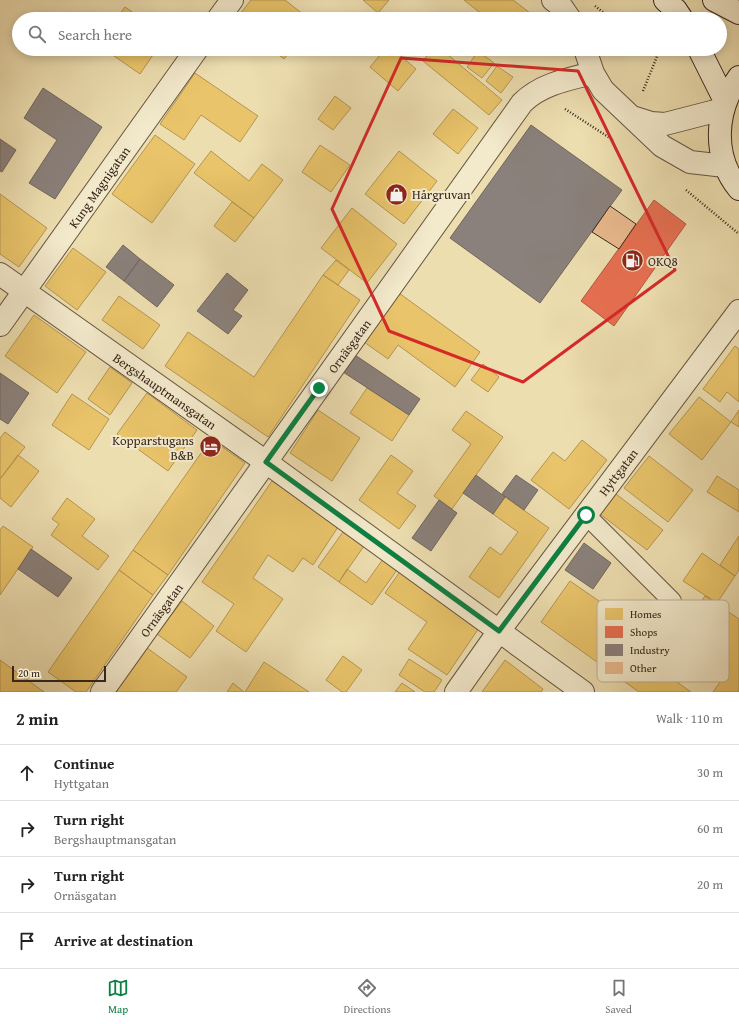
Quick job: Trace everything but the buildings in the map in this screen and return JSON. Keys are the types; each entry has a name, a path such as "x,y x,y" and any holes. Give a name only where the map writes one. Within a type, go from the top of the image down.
{"street":[{"path":"223,12 232,0"},
{"path":"553,0 561,6 565,12"},
{"path":"665,0 677,12"},
{"path":"714,0 739,13"},
{"name":"Kung Magnigatan","path":"0,325 192,56"},
{"path":"587,56 593,72 603,90 662,146 690,162 725,166"},
{"path":"702,56 724,105"},
{"name":"Ornäsgatan","path":"102,692 522,103 530,95 552,84 593,72"},
{"path":"739,77 724,105 719,132 725,166 739,189"},
{"path":"632,117 651,123 665,124 724,105"},
{"name":"Bergshauptmansgatan","path":"0,274 266,462 583,692"},
{"name":"Hyttgatan","path":"456,692 499,631 739,311"}],"lane":[{"path":"586,515 671,600"}],"path":[{"path":"593,5 602,12"}],"highlighted area":[{"path":"401,58 578,71 675,270 523,382 389,331 332,209"}],"place":[{"name":"Hårgruvan","path":"396,194"},
{"name":"OKQ8","path":"632,261"},
{"name":"Kopparstugans B&B","path":"210,447"}],"route":[{"path":"319,388 266,462 499,631 586,515"}]}
